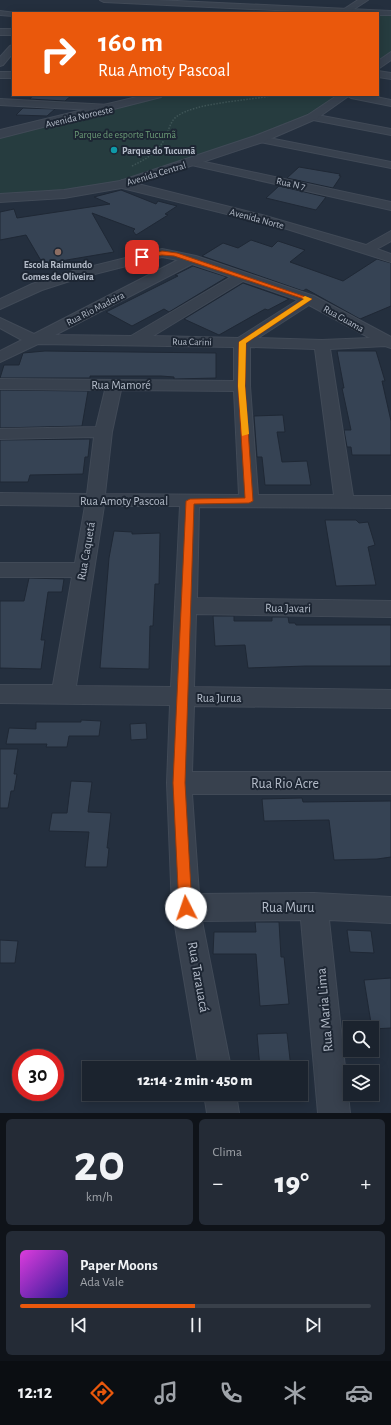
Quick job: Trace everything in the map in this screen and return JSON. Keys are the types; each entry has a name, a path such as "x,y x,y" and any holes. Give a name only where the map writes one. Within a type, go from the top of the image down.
{"street":[{"path":"104,0 344,12 364,0"},
{"path":"0,13 12,14"},
{"path":"379,13 391,13"},
{"path":"0,32 12,32"},
{"path":"0,63 9,52"},
{"path":"379,65 391,55"},
{"path":"379,74 391,76"},
{"path":"0,75 12,75"},
{"name":"Avenida Noroeste","path":"1,133 110,108 153,96"},
{"name":"Avenida Central","path":"0,198 64,194 122,184 259,139 312,117 343,96"},
{"path":"350,96 391,103"},
{"path":"0,102 110,108"},
{"path":"312,117 391,132"},
{"path":"259,139 391,165"},
{"name":"Rua N 7","path":"191,162 391,206"},
{"name":"Avenida Norte","path":"122,184 257,218 368,249 391,258"},
{"path":"368,249 391,235"},
{"name":"Rua Guama","path":"0,305 37,287 155,253 175,254 309,299 389,342"},
{"name":"Rua Rio Madeira","path":"0,357 191,259"},
{"path":"135,340 242,277"},
{"path":"249,501 242,386 242,342 309,299"},
{"name":"Rua Carini","path":"0,322 34,339 242,342 322,345 389,342"},
{"path":"322,345 344,501"},
{"name":"Rua Mamoré","path":"0,384 242,386"},
{"name":"Rua Caquetá","path":"63,694 95,501 103,432 114,385"},
{"path":"0,434 103,432"},
{"name":"Rua Amoty Pascoal","path":"0,499 95,501 391,502"},
{"name":"Rua Tarauacá","path":"190,501 184,697 179,783 186,908 214,1061"},
{"path":"0,570 83,570"},
{"name":"Rua Javari","path":"186,606 391,609"},
{"name":"Rua Jurua","path":"0,694 391,699"},
{"name":"Rua Rio Acre","path":"179,783 391,783"},
{"name":"Rua Muru","path":"186,908 314,906 391,910"},
{"name":"Rua Maria Lima","path":"314,906 334,1113"},
{"path":"221,1101 223,1113"}],"path":[{"path":"128,167 147,159 158,152 174,118 203,108 269,96"}],"green space":[{"path":"346,11 368,12 344,12"},
{"path":"379,12 391,13 391,55 379,64"},
{"name":"Parque do Tucumã","path":"153,96 344,96 312,117 122,184 0,199 0,134"}],"building":[{"path":"32,96 71,96 65,101 30,99"},
{"path":"23,108 55,109 47,116 16,115"},
{"path":"299,167 340,174 339,176 341,176 333,188 287,178"},
{"path":"279,186 326,197 316,210 266,198"},
{"path":"121,190 156,204 158,201 177,206 165,214 168,215 136,235 133,231 135,229 92,213 114,252 43,264 26,235 0,240 0,212 14,209 17,218 110,204 94,197"},
{"path":"251,240 272,247 278,241 305,250 290,262 343,281 377,259 391,263 391,306 360,319 306,289 303,291 202,256 223,243 238,248"},
{"path":"193,266 227,277 169,312 164,309 132,326 106,312 178,276 175,275"},
{"path":"243,283 289,299 268,310 265,309 219,335 184,319"},
{"path":"45,351 216,353 216,378 174,379 174,377 161,376 90,376 90,378 0,378 4,365 19,365 23,353"},
{"path":"337,351 376,351 385,381 382,381 391,421 391,455 352,455 351,447 347,447 344,430 351,430 342,388 344,388"},
{"path":"0,390 88,391 82,426 0,428"},
{"path":"283,415 285,432 277,432 282,462 307,461 311,485 265,485 262,457 257,457 254,416"},
{"path":"90,439 88,457 85,457 83,474 30,475 28,482 0,482 0,440"},
{"path":"325,520 356,520 359,523 368,522 375,545 368,547 376,585 336,586"},
{"path":"114,531 132,532 132,534 160,533 159,584 155,584 153,626 150,626 149,669 100,668 109,558"},
{"path":"29,578 64,579 62,592 48,592 41,640 45,640 41,669 0,668 0,601 24,601"},
{"path":"213,616 234,616 234,621 272,621 272,617 288,617 289,623 295,623 296,625 391,625 391,666 248,668 245,645 215,646"},
{"path":"81,720 101,721 99,736 69,736 67,747 46,747 47,744 6,744 9,728 36,729 36,722 81,722"},
{"path":"146,723 147,739 131,740 130,724"},
{"path":"0,749 18,749 14,774 17,774 14,791 11,791 8,808 0,808"},
{"path":"71,781 92,782 88,812 111,813 107,848 109,848 107,867 85,867 89,832 49,831 52,813 67,813"},
{"path":"302,798 303,802 391,801 391,857 377,859 334,860 329,820 264,821 262,799"},
{"path":"255,922 279,922 281,957 284,957 289,1004 260,1006 256,954 213,954 214,932 256,932"},
{"path":"347,930 371,931 374,953 350,952"},
{"path":"0,940 18,941 15,963 0,963"},
{"path":"391,978 391,1028 379,1029 379,1021 371,1021 364,980"},
{"path":"287,1033 290,1061 259,1061 257,1034"}],"slow traffic":[{"path":"245,434 242,386 242,342 309,299 305,298"}],"place":[{"name":"Parque do Tucumã","path":"114,150"},
{"name":"Escola Raimundo Gomes de Oliveira","path":"58,252"}],"route":[{"path":"142,257 155,253 175,254 309,299 242,342 242,386 249,501 190,501 184,697 179,783 186,908"}],"park label":[{"name":"Parque de esporte Tucumã","path":"125,134"}]}
